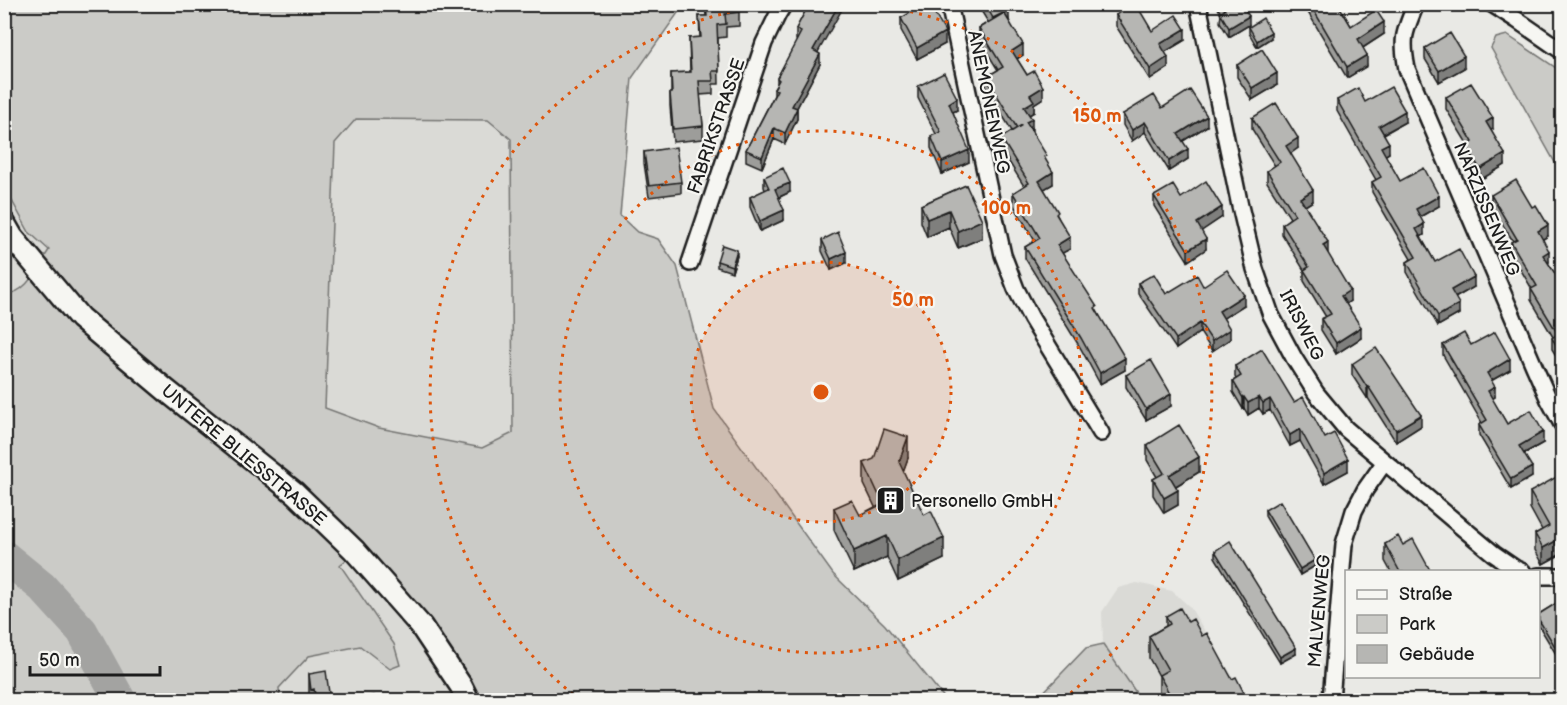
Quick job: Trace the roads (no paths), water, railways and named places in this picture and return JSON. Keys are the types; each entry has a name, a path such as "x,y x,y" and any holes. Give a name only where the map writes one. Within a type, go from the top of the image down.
{"main road":[{"name":"UNTERE BLIESSTRASSE","path":"4,223 12,237 80,318 166,391 295,493 354,550 421,626 462,686 468,700"}],"street":[{"name":"FABRIKSTRASSE","path":"690,263 764,43 784,4"},
{"name":"ANEMONENWEG","path":"949,4 1004,255 1016,289 1101,434"},
{"name":"IRISWEG","path":"1198,4 1255,269 1272,315 1294,358 1317,393 1346,429 1494,554 1518,570"},
{"name":"NARZISSENWEG","path":"1416,4 1405,30 1403,48 1407,69 1534,366 1563,424"},
{"path":"1492,4 1563,51"},
{"name":"MALVENWEG","path":"1331,700 1344,544 1354,511 1365,490 1384,463"},
{"path":"1540,576 1563,576"}],"waterway":[{"path":"4,556 42,587 82,631 120,700"}],"place":[{"name":"Personello GmbH","path":"890,501"}]}
